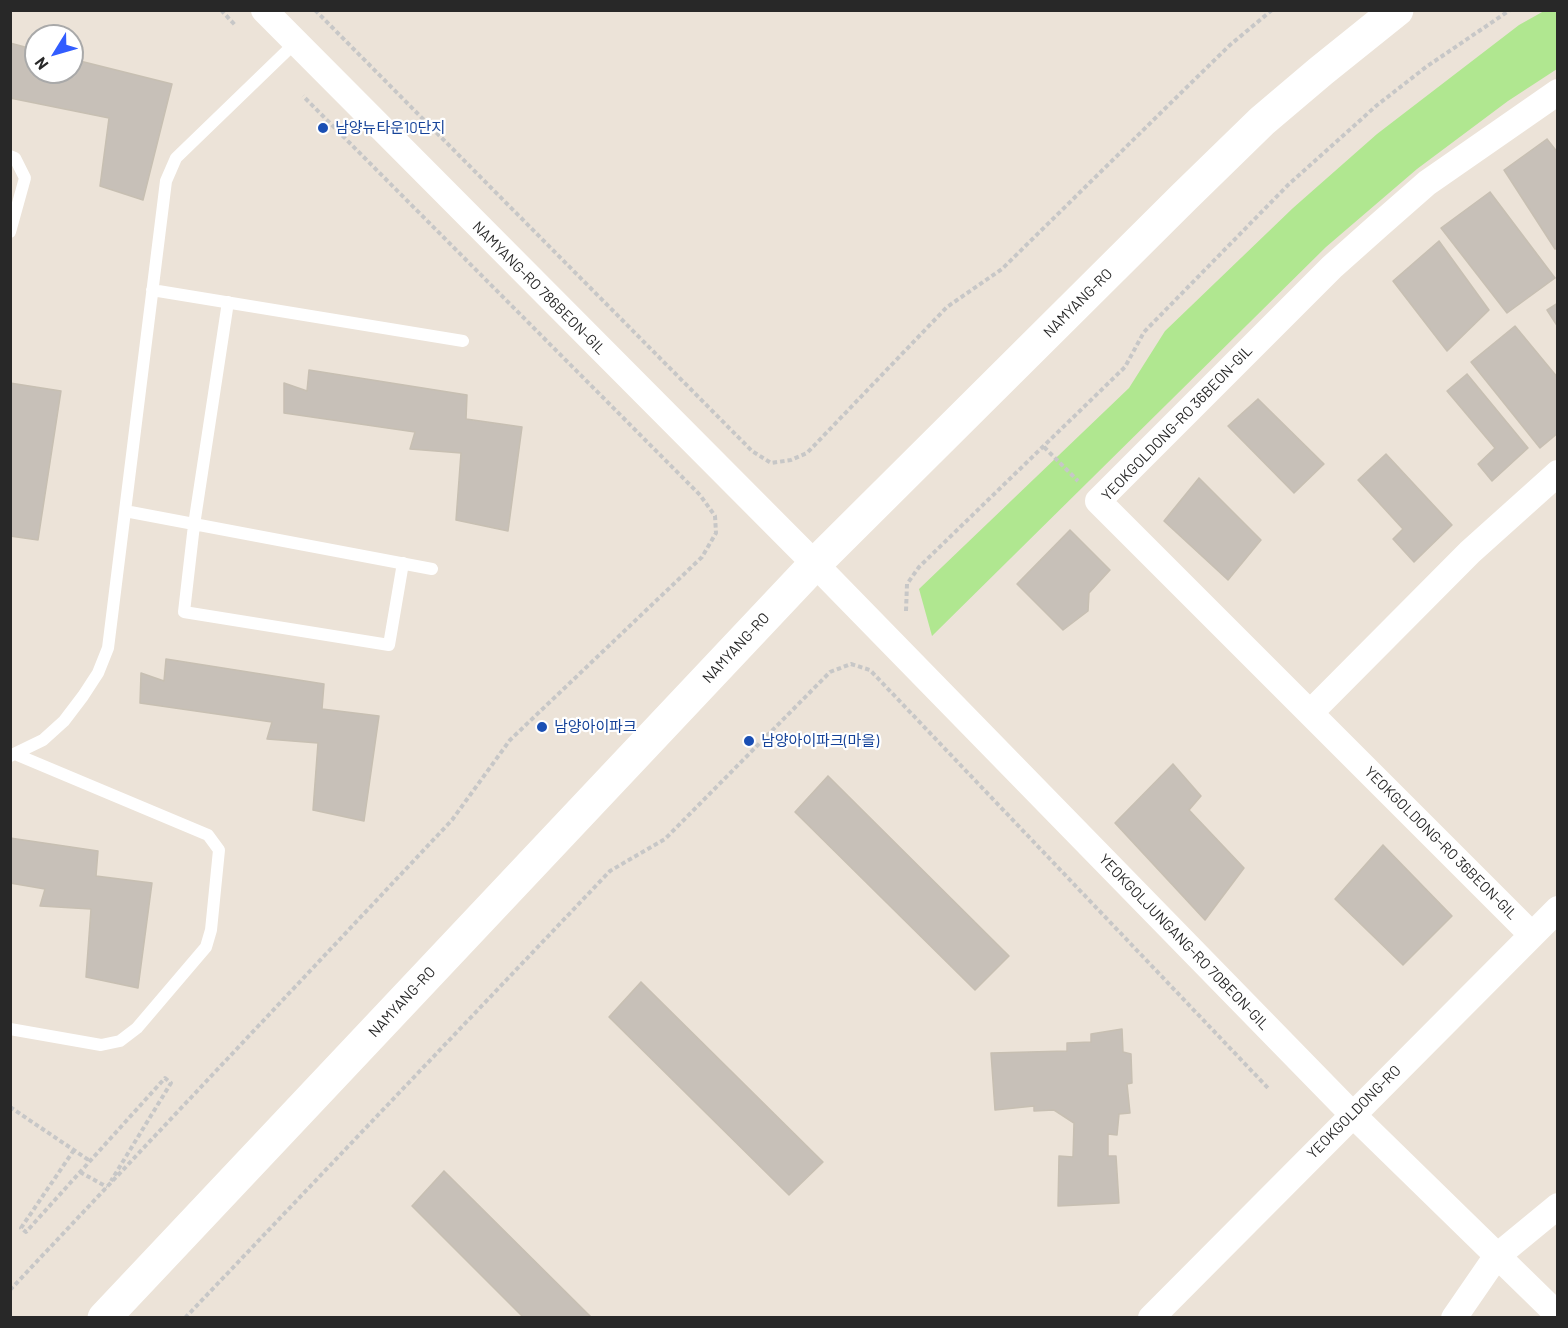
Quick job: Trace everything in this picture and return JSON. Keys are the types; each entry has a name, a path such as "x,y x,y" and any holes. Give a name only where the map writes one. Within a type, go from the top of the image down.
{"main road":[{"name":"NAMYANG-RO","path":"105,1317 815,564 1254,129 1397,10"}],"street":[{"name":"NAMYANG-RO 786BEON-GIL","path":"264,10 815,564"},
{"name":"YEOKGOLDONG-RO 36BEON-GIL","path":"1531,934 1098,501 1324,275 1378,226 1427,183 1557,92"},
{"path":"1311,712 1470,552 1557,473"},
{"name":"YEOKGOLJUNGANG-RO 70BEON-GIL","path":"815,564 1352,1114 1557,1315"},
{"name":"YEOKGOLDONG-RO","path":"1151,1317 1557,909"},
{"path":"1454,1317 1496,1257 1557,1206"}],"lane":[{"path":"13,755 43,740 64,721 98,673 108,648 166,181 176,158 295,43"},
{"path":"10,156 15,158 25,178 10,232"},
{"path":"152,290 463,341"},
{"path":"228,302 194,525 184,612 389,645 404,563"},
{"path":"125,511 432,569"},
{"path":"10,1029 101,1045 120,1041 137,1028 206,947 211,930 219,850 208,835 13,755"}],"path":[{"path":"220,10 235,25"},
{"path":"315,10 752,451 771,463 791,460 807,453 947,307 1002,269 1191,82 1272,10"},
{"path":"906,611 907,584 919,567 1125,367 1144,332 1288,185 1376,106 1425,67 1510,10"},
{"path":"10,1290 452,820 510,740 702,557 716,533 715,516 700,495 303,96"},
{"path":"1044,447 1098,501"},
{"path":"185,1317 610,872 665,838 830,672 851,664 870,670 1268,1088"},
{"path":"74,1150 21,1228 26,1232 165,1078 171,1083 107,1188"},
{"path":"10,1107 90,1161"},
{"path":"80,1172 107,1188"}],"green space":[{"path":"1544,11 1557,11 1557,69 1508,101 1417,169 1326,247 932,636 919,589 1129,388 1165,331 1293,208 1377,134 1519,25"}],"building":[{"path":"10,43 24,47 24,84 84,84 84,62 172,84 143,200 100,186 109,118 10,98"},
{"path":"1547,139 1558,153 1558,248 1555,249 1504,170"},
{"path":"1490,192 1555,278 1507,313 1441,228"},
{"path":"1439,241 1489,310 1447,351 1393,281"},
{"path":"1558,303 1558,327 1547,310"},
{"path":"1515,326 1558,378 1558,433 1540,448 1471,362"},
{"path":"309,370 467,395 466,419 522,427 508,531 456,520 461,453 410,449 415,432 284,413 284,383 307,391"},
{"path":"1467,374 1528,448 1492,481 1478,464 1495,448 1447,391"},
{"path":"10,383 61,391 38,540 10,536"},
{"path":"1258,399 1324,464 1294,493 1228,426"},
{"path":"1386,454 1452,525 1414,562 1393,539 1403,529 1358,480"},
{"path":"1199,478 1261,540 1228,580 1164,521"},
{"path":"1070,530 1110,570 1089,593 1088,611 1063,630 1017,584"},
{"path":"166,659 324,684 322,709 379,716 364,821 313,810 318,743 267,739 272,722 140,703 141,673 164,681"},
{"path":"1173,764 1201,796 1189,810 1244,868 1205,920 1115,823"},
{"path":"828,776 1009,956 975,990 795,812"},
{"path":"10,838 98,851 96,876 152,883 138,988 86,977 91,909 40,906 45,889 10,883"},
{"path":"1383,845 1452,916 1403,965 1335,899"},
{"path":"641,982 823,1162 789,1195 609,1017"},
{"path":"1122,1029 1123,1052 1131,1054 1132,1083 1127,1084 1130,1113 1119,1114 1117,1135 1108,1134 1108,1156 1116,1156 1119,1203 1058,1206 1059,1156 1073,1157 1074,1123 1054,1110 1034,1111 1034,1106 995,1110 991,1053 1067,1051 1067,1043 1091,1042 1091,1034"},
{"path":"444,1171 592,1318 524,1318 412,1206"}],"place":[{"name":"남양뉴타운10단지","path":"323,128"},
{"name":"남양아이파크","path":"542,727"},
{"name":"남양아이파크(마을)","path":"749,741"}]}
